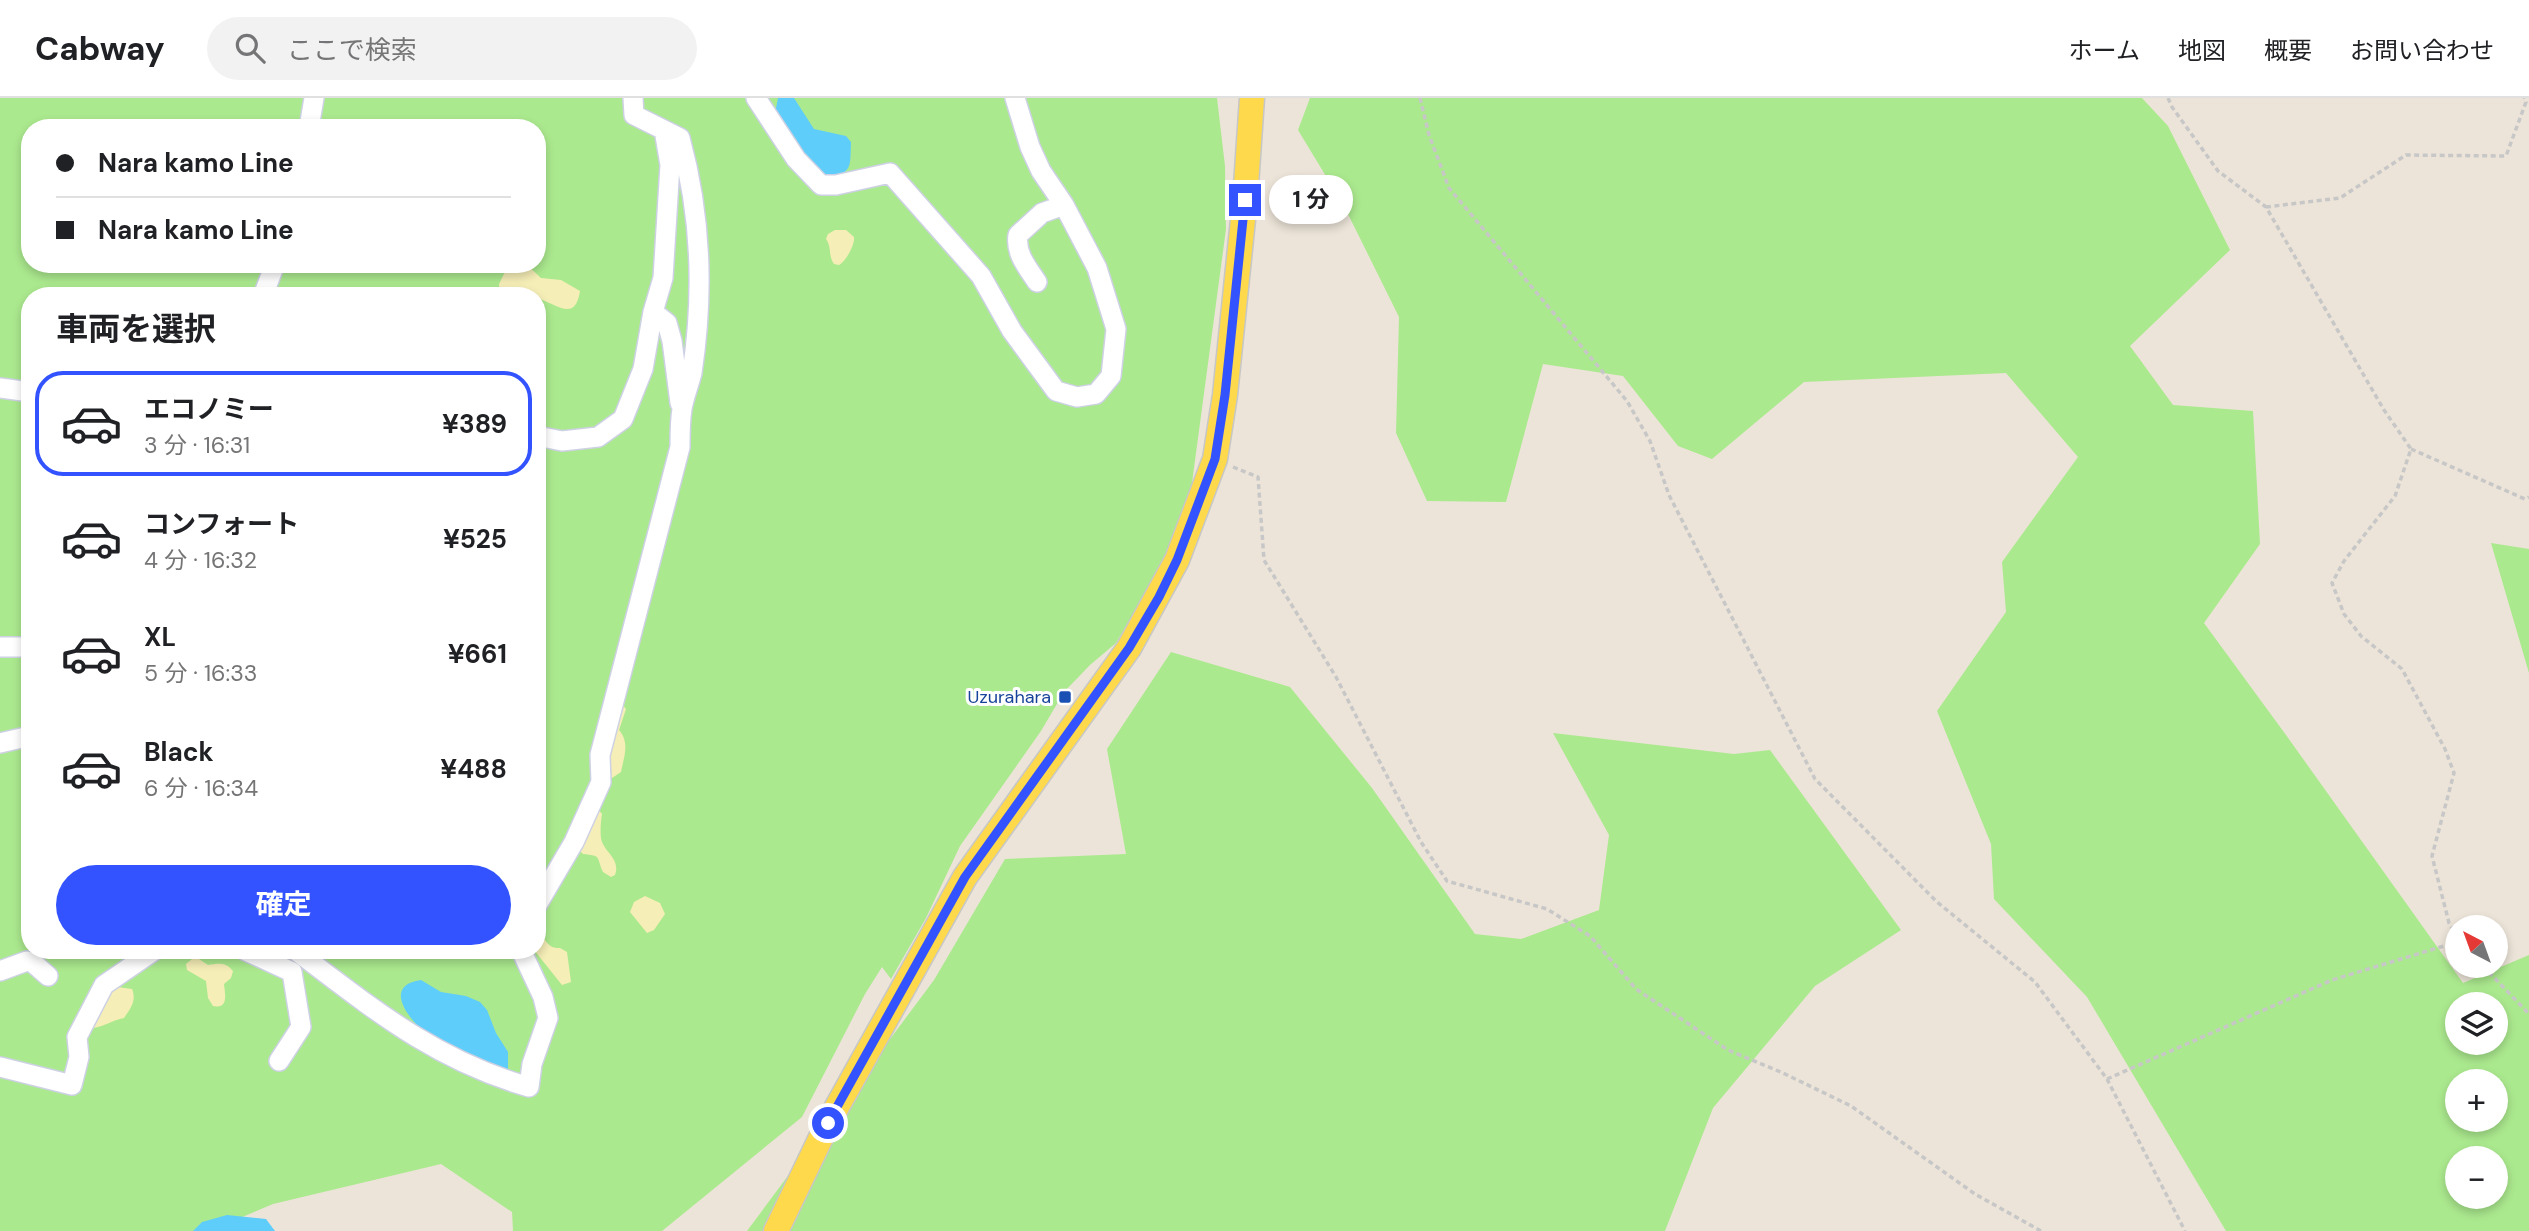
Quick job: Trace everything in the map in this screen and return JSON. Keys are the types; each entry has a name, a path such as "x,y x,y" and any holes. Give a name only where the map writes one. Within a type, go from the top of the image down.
{"main road":[{"path":"776,1231 828,1123 965,877 1129,648 1159,597 1182,549 1215,459 1225,395 1244,213 1252,98"}],"lane":[{"path":"310,119 314,98"},
{"path":"546,890 574,842 601,782 600,755 680,447 682,411 691,373 700,256 695,199 680,138 634,115 633,98"},
{"path":"756,98 796,159 821,184 836,185 890,173 981,276 1012,331 1056,391 1077,397 1096,394 1111,376 1116,329 1097,268 1064,205 1041,171 1030,147 1015,98"},
{"path":"546,438 562,441 598,436 623,419 643,369 653,312 663,278 670,165 664,130"},
{"path":"1037,282 1016,245 1018,235 1042,213 1064,205"},
{"path":"664,262 696,234"},
{"path":"653,312 667,323 682,411"},
{"path":"0,388 21,391"},
{"path":"0,646 21,647"},
{"path":"0,743 21,738"},
{"path":"0,1067 72,1085 79,1058 77,1037 91,1008 104,985 142,959"},
{"path":"91,1008 119,982 153,959"},
{"path":"264,959 292,972 301,1027 279,1060"},
{"path":"307,959 392,1023 448,1057 492,1077 528,1087 532,1064 548,1018 543,997 525,959"},
{"path":"0,971 27,961 48,976"}],"path":[{"path":"1420,98 1433,147 1449,188 1627,401 1639,421 1650,441 1669,495 1815,779 1937,902 2035,982 2107,1079 2185,1231"},
{"path":"2168,98 2218,171 2266,207 2384,410 2411,449 2525,499 2529,497"},
{"path":"2266,207 2340,198 2406,155 2506,156 2526,102 2524,98"},
{"path":"2411,449 2395,496 2344,561 2332,583 2344,614 2361,636 2402,669 2445,749 2454,773 2432,856 2447,915"},
{"path":"1215,459 1258,477 1264,560 1336,677 1421,842 1447,881 1547,909 1590,936 1636,989 1728,1050 1851,1106 1975,1194 2041,1231"},
{"path":"2107,1079 2332,980 2445,943"},
{"path":"2494,978 2529,1014"}],"green space":[{"path":"0,98 1217,98 1225,166 1226,229 1192,483 1166,559 1116,643 1064,692 1041,731 960,846 926,918 891,979 882,967 865,994 802,1117 662,1231 513,1231 512,1212 441,1164 273,1204 209,1231 0,1231"},
{"path":"1310,98 2142,98 2168,126 2230,250 2130,346 2173,405 2253,411 2260,544 2204,623 2445,958 2445,978 2459,978 2463,983 2475,978 2508,978 2508,964 2529,955 2529,1231 2226,1231 2087,997 1994,899 1991,844 1937,711 2006,612 2002,562 2078,457 2006,373 1804,382 1712,459 1678,446 1623,376 1543,364 1506,502 1427,501 1396,433 1399,317 1344,206 1298,130"},
{"path":"2491,543 2529,549 2529,673"},
{"path":"1171,652 1290,687 1372,788 1475,934 1521,939 1599,910 1609,835 1553,733 1734,754 1770,750 1901,930 1815,986 1713,1108 1665,1231 747,1231 934,980 1005,859 1126,854 1107,749"}],"sand":[{"path":"835,230 846,230 854,237 850,252 839,265 832,261 826,239 828,234"},
{"path":"504,273 536,273 541,278 561,280 580,291 574,306 564,309 546,302 546,287 499,287"},
{"path":"622,704 626,709 619,730 624,740 625,755 621,772 612,778 606,777 602,761"},
{"path":"598,809 602,814 602,843 616,864 615,875 611,877 603,872 598,858 583,854 579,850"},
{"path":"645,896 660,903 665,914 654,930 647,933 630,912 634,902"},
{"path":"546,941 551,946 567,952 571,982 562,985 541,959 546,959"},
{"path":"192,959 199,959 208,965 225,965 233,971 231,978 224,984 225,1000 222,1005 213,1006 208,998 206,981 187,970 186,964"},
{"path":"110,986 132,989 132,1005 124,1018 90,1028"}],"water":[{"path":"778,98 794,98 814,129 846,136 851,142 850,163 846,171 827,180 811,168 775,113"},
{"path":"421,980 441,992 466,996 480,1002 487,1010 496,1033 508,1052 508,1071 444,1046 419,1027 404,1008 401,999 402,990 408,984"},
{"path":"227,1215 266,1219 275,1231 193,1231 202,1222"}],"place":[{"name":"Uzurahara","path":"1065,697"}],"route":[{"path":"828,1123 965,877 1129,648 1177,560 1215,459 1225,395 1245,200"}]}
